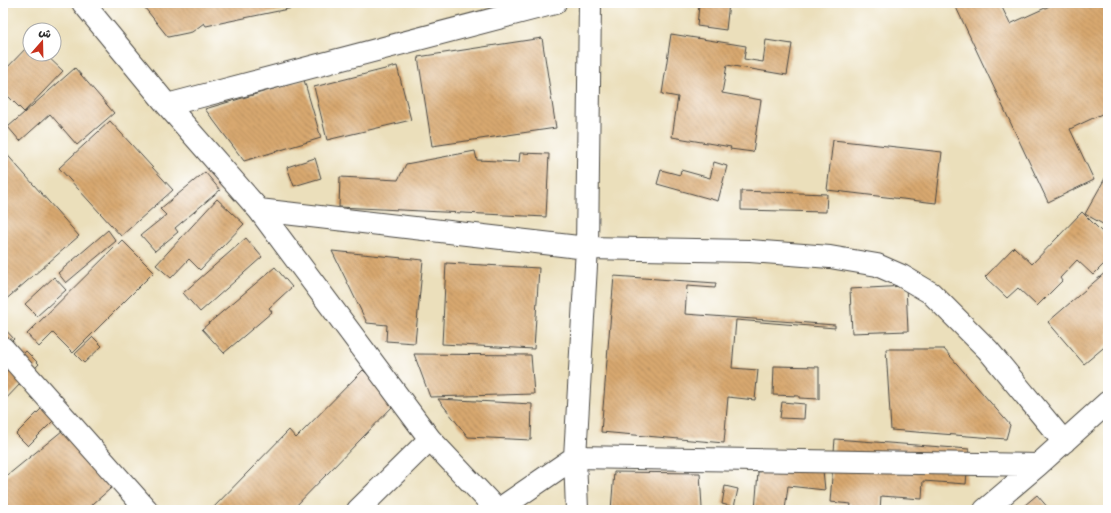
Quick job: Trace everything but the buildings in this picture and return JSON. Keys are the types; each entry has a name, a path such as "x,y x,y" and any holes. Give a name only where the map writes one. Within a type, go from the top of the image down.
{"street":[{"path":"83,3 167,105 259,210 430,439 498,510 576,457 1038,465"},
{"path":"167,105 555,3"},
{"path":"577,510 576,457 587,248 590,3"},
{"path":"259,210 587,248 750,251 830,257 877,265 902,276 932,293 988,350 1064,442"},
{"path":"3,348 147,510"},
{"path":"985,510 1108,402"},
{"path":"358,510 430,439"}]}
